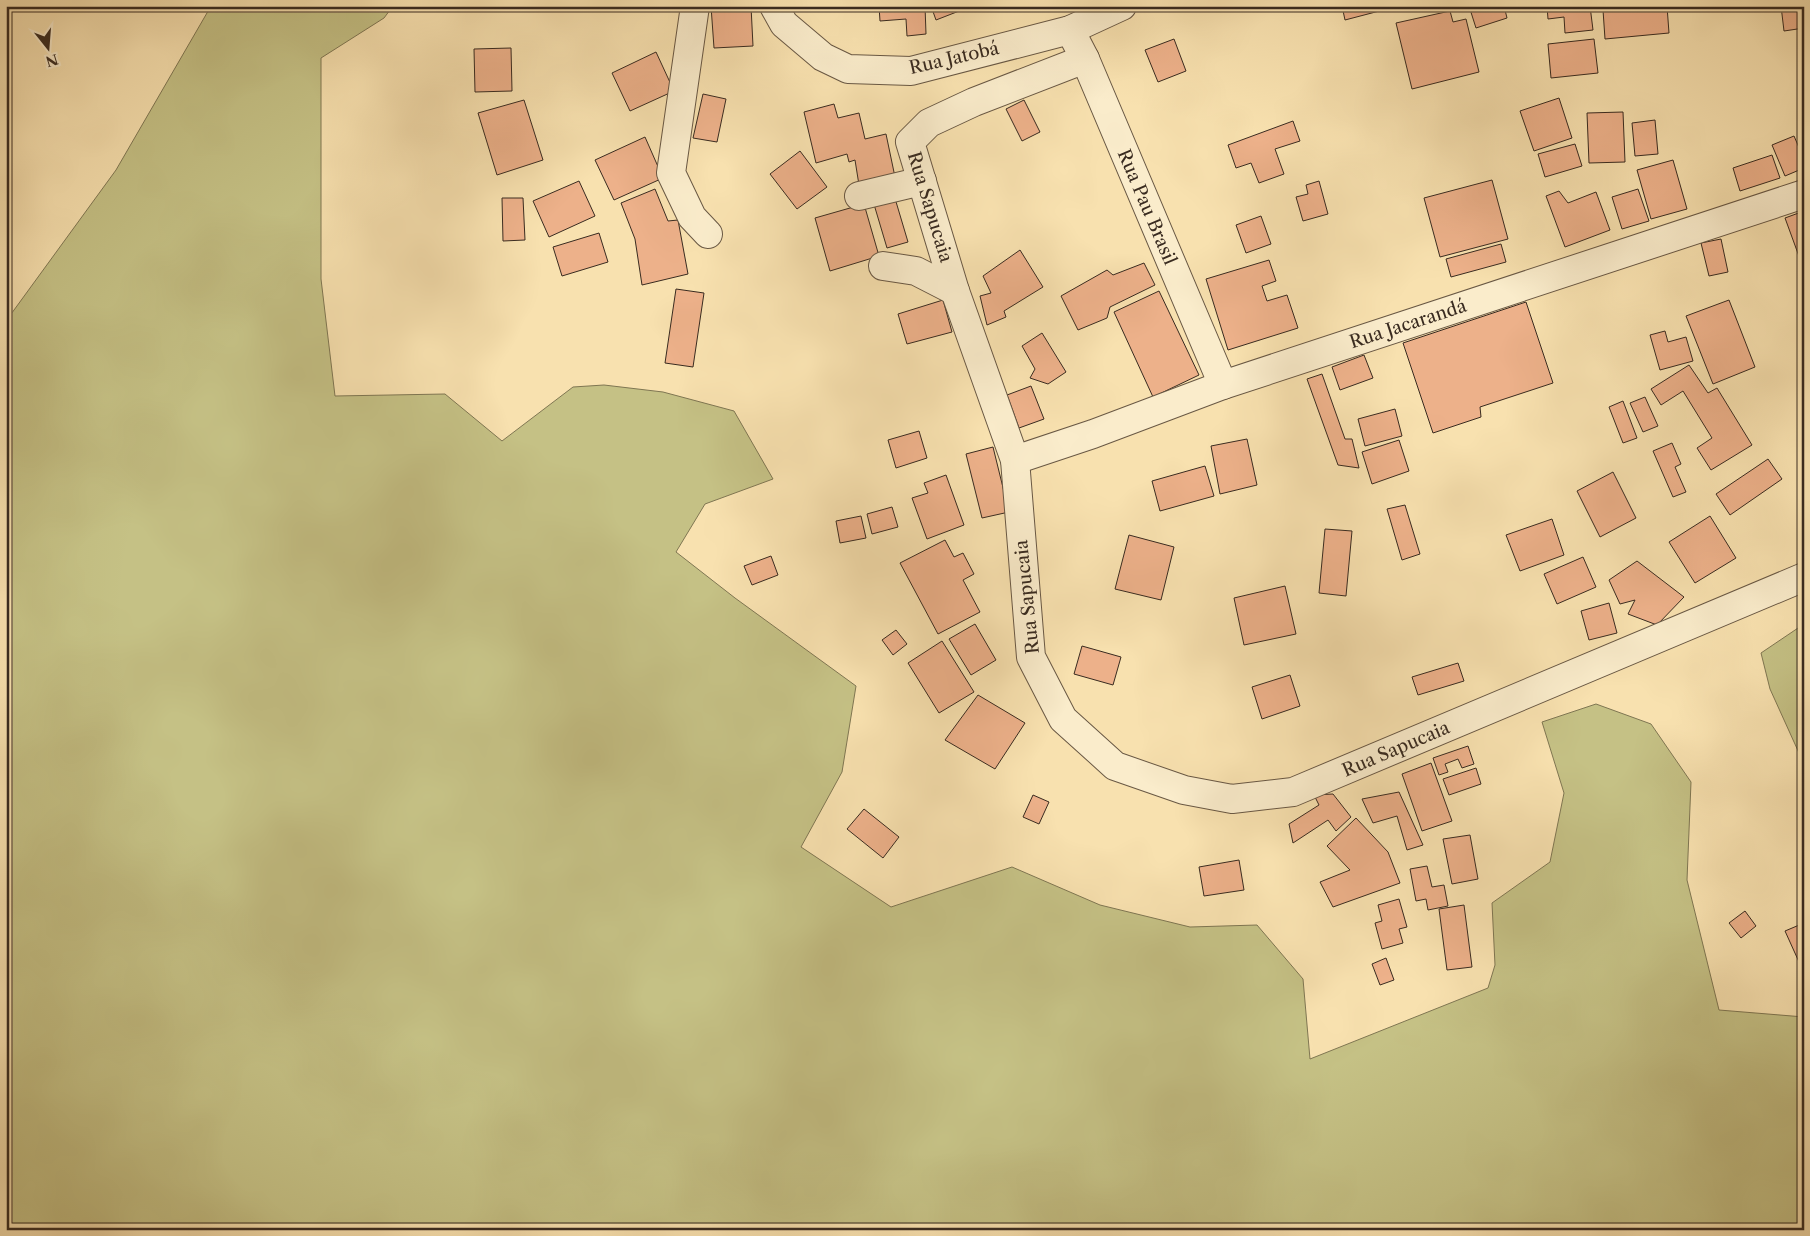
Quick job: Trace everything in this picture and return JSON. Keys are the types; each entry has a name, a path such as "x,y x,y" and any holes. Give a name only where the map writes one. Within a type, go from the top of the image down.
{"street":[{"path":"695,6 671,173 692,217 708,234"},
{"name":"Rua Jatobá","path":"774,6 784,24 816,52 848,69 911,70 1070,30 1122,6"},
{"name":"Rua Pau Brasil","path":"1070,30 1085,60 1223,385"},
{"name":"Rua Sapucaia","path":"1085,60 974,102 929,123 910,142 955,291 1015,460 1031,657 1063,719 1115,766 1184,790 1232,799 1292,792 1804,577"},
{"path":"859,196 922,181"},
{"name":"Rua Jacarandá","path":"1015,460 1093,434 1223,385 1804,194"},
{"path":"883,266 916,271 955,291"}],"shaded area":[{"path":"211,6 393,6 384,18 321,58 321,279 335,396 445,394 502,441 573,387 604,385 663,392 734,411 773,479 705,504 676,552 735,598 856,686 842,772 801,847 891,907 1012,867 1100,905 1190,927 1257,925 1303,979 1310,1059 1488,988 1495,965 1492,903 1550,862 1564,793 1542,722 1596,704 1651,724 1691,782 1687,880 1719,1010 1804,1017 1804,1230 6,1230 6,321 116,170"},
{"path":"1804,624 1804,764 1770,689 1761,653"}],"building":[{"path":"556,6 578,6 577,10"},
{"path":"711,6 751,6 753,46 714,48"},
{"path":"879,6 925,6 926,34 907,36 906,19 880,21"},
{"path":"931,6 972,6 936,20"},
{"path":"1342,6 1386,6 1387,9 1345,20"},
{"path":"1469,6 1504,6 1507,18 1476,28"},
{"path":"1547,6 1590,6 1593,30 1565,33 1564,17 1548,19"},
{"path":"1637,6 1667,6 1669,33 1605,39 1603,10"},
{"path":"1781,6 1804,6 1804,28 1784,31"},
{"path":"1450,11 1453,22 1466,19 1479,72 1412,89 1396,23"},
{"path":"1174,39 1186,71 1158,82 1145,50"},
{"path":"1594,39 1598,73 1551,78 1548,44"},
{"path":"511,48 512,91 475,92 474,49"},
{"path":"656,52 674,91 630,111 612,73"},
{"path":"703,94 726,99 717,142 693,138"},
{"path":"1559,98 1572,138 1534,151 1520,111"},
{"path":"524,100 543,160 497,175 478,113"},
{"path":"1024,100 1040,132 1022,141 1006,109"},
{"path":"834,104 838,118 859,113 865,139 886,134 895,177 859,185 855,160 849,162 847,154 816,163 804,112"},
{"path":"1623,112 1625,162 1589,163 1587,113"},
{"path":"1655,120 1658,154 1635,156 1632,123"},
{"path":"1293,121 1300,141 1275,149 1284,174 1259,183 1251,163 1236,168 1228,145"},
{"path":"1794,136 1804,159 1804,168 1785,176 1772,145"},
{"path":"645,137 663,178 614,200 595,160"},
{"path":"1575,144 1582,166 1545,177 1538,154"},
{"path":"800,151 827,187 797,209 770,174"},
{"path":"1772,155 1780,178 1740,191 1733,168"},
{"path":"1673,160 1687,209 1651,219 1637,170"},
{"path":"1492,180 1508,239 1440,257 1424,198"},
{"path":"579,181 595,216 549,237 533,201"},
{"path":"1319,181 1328,214 1303,221 1296,197 1308,194 1306,185"},
{"path":"655,189 668,221 678,220 688,274 642,285 635,239 621,203"},
{"path":"1638,189 1649,221 1622,229 1612,197"},
{"path":"1559,191 1568,203 1596,192 1610,230 1565,247 1546,196"},
{"path":"894,195 908,242 887,248 873,201"},
{"path":"502,198 523,198 525,240 503,241"},
{"path":"864,204 879,256 830,271 815,218"},
{"path":"1804,211 1804,270 1785,218"},
{"path":"1261,216 1271,244 1246,253 1236,225"},
{"path":"599,233 608,262 562,276 553,247"},
{"path":"1721,239 1728,272 1709,276 1701,243"},
{"path":"1501,244 1506,262 1451,277 1446,259"},
{"path":"1020,250 1043,287 1004,311 1006,317 987,325 980,296 991,293 983,276"},
{"path":"1269,260 1276,281 1262,286 1267,301 1287,295 1298,328 1228,350 1206,279"},
{"path":"1144,263 1155,285 1110,307 1107,318 1078,330 1061,296 1107,270 1113,275"},
{"path":"676,289 704,293 693,367 665,363"},
{"path":"1159,291 1199,375 1153,397 1114,312"},
{"path":"943,300 952,332 907,344 898,314"},
{"path":"1729,300 1755,367 1713,384 1686,316"},
{"path":"1526,302 1553,383 1480,407 1481,417 1433,433 1403,343"},
{"path":"1665,331 1668,342 1686,337 1693,361 1660,370 1650,335"},
{"path":"1042,333 1066,372 1048,384 1030,378 1035,369 1022,346"},
{"path":"1364,355 1373,378 1340,390 1332,367"},
{"path":"1689,365 1708,393 1717,388 1752,445 1711,470 1697,448 1712,438 1683,391 1661,405 1651,389"},
{"path":"1322,374 1345,439 1352,439 1359,468 1338,465 1307,379"},
{"path":"1031,386 1044,419 1019,428 1007,395"},
{"path":"1645,397 1658,426 1643,432 1630,403"},
{"path":"1623,401 1637,438 1623,443 1609,407"},
{"path":"1395,409 1402,436 1365,446 1358,419"},
{"path":"919,431 927,458 896,468 888,440"},
{"path":"1247,439 1257,485 1220,494 1211,446"},
{"path":"1399,440 1409,471 1372,484 1362,452"},
{"path":"1672,443 1681,464 1675,467 1686,492 1673,497 1653,451"},
{"path":"993,447 1009,512 982,518 966,454"},
{"path":"1768,459 1782,479 1730,515 1716,494"},
{"path":"1205,466 1214,496 1160,511 1152,481"},
{"path":"1613,472 1636,518 1600,537 1577,491"},
{"path":"946,475 964,525 927,539 912,498 928,493 924,483"},
{"path":"1405,505 1420,554 1402,560 1387,509"},
{"path":"892,507 898,527 872,534 867,514"},
{"path":"861,516 866,538 840,543 836,521"},
{"path":"1710,516 1736,558 1695,583 1669,542"},
{"path":"1552,519 1564,555 1520,571 1506,535"},
{"path":"1325,529 1352,531 1346,596 1319,593"},
{"path":"1129,535 1174,547 1161,600 1115,589"},
{"path":"945,540 954,557 963,553 974,574 963,580 980,612 938,634 900,563"},
{"path":"771,556 778,575 752,585 744,566"},
{"path":"1583,557 1596,587 1557,604 1544,574"},
{"path":"1637,561 1684,597 1657,625 1628,614 1635,600 1620,604 1609,580"},
{"path":"1285,586 1296,634 1244,645 1234,598"},
{"path":"1609,603 1617,633 1589,640 1581,611"},
{"path":"975,624 996,660 971,675 949,639"},
{"path":"896,630 907,644 893,655 882,640"},
{"path":"942,641 974,692 939,713 908,663"},
{"path":"1082,646 1121,657 1113,685 1074,674"},
{"path":"1458,663 1464,681 1418,695 1412,677"},
{"path":"1290,675 1300,706 1262,719 1252,687"},
{"path":"978,695 1025,723 995,769 945,740"},
{"path":"1468,746 1474,764 1462,768 1458,759 1445,764 1448,772 1439,775 1433,758"},
{"path":"1431,763 1452,821 1422,831 1402,774"},
{"path":"1476,768 1481,784 1449,795 1443,779"},
{"path":"1399,792 1423,845 1407,850 1397,816 1373,823 1362,799"},
{"path":"1333,794 1351,817 1336,831 1328,820 1293,843 1289,824 1319,805 1314,795"},
{"path":"1033,795 1049,802 1039,824 1023,817"},
{"path":"864,809 899,837 883,858 847,829"},
{"path":"1356,818 1388,852 1400,883 1333,907 1320,882 1350,870 1327,846"},
{"path":"1470,835 1478,879 1452,884 1443,839"},
{"path":"1239,860 1244,890 1204,896 1199,867"},
{"path":"1427,866 1432,887 1444,885 1448,906 1428,910 1426,899 1416,901 1410,869"},
{"path":"1399,899 1407,927 1399,929 1403,943 1382,949 1375,923 1382,921 1378,905"},
{"path":"1464,905 1472,967 1447,970 1439,909"},
{"path":"1745,911 1756,926 1741,938 1729,923"},
{"path":"1804,923 1804,973 1785,931"},
{"path":"1386,958 1394,980 1380,985 1372,964"}]}
